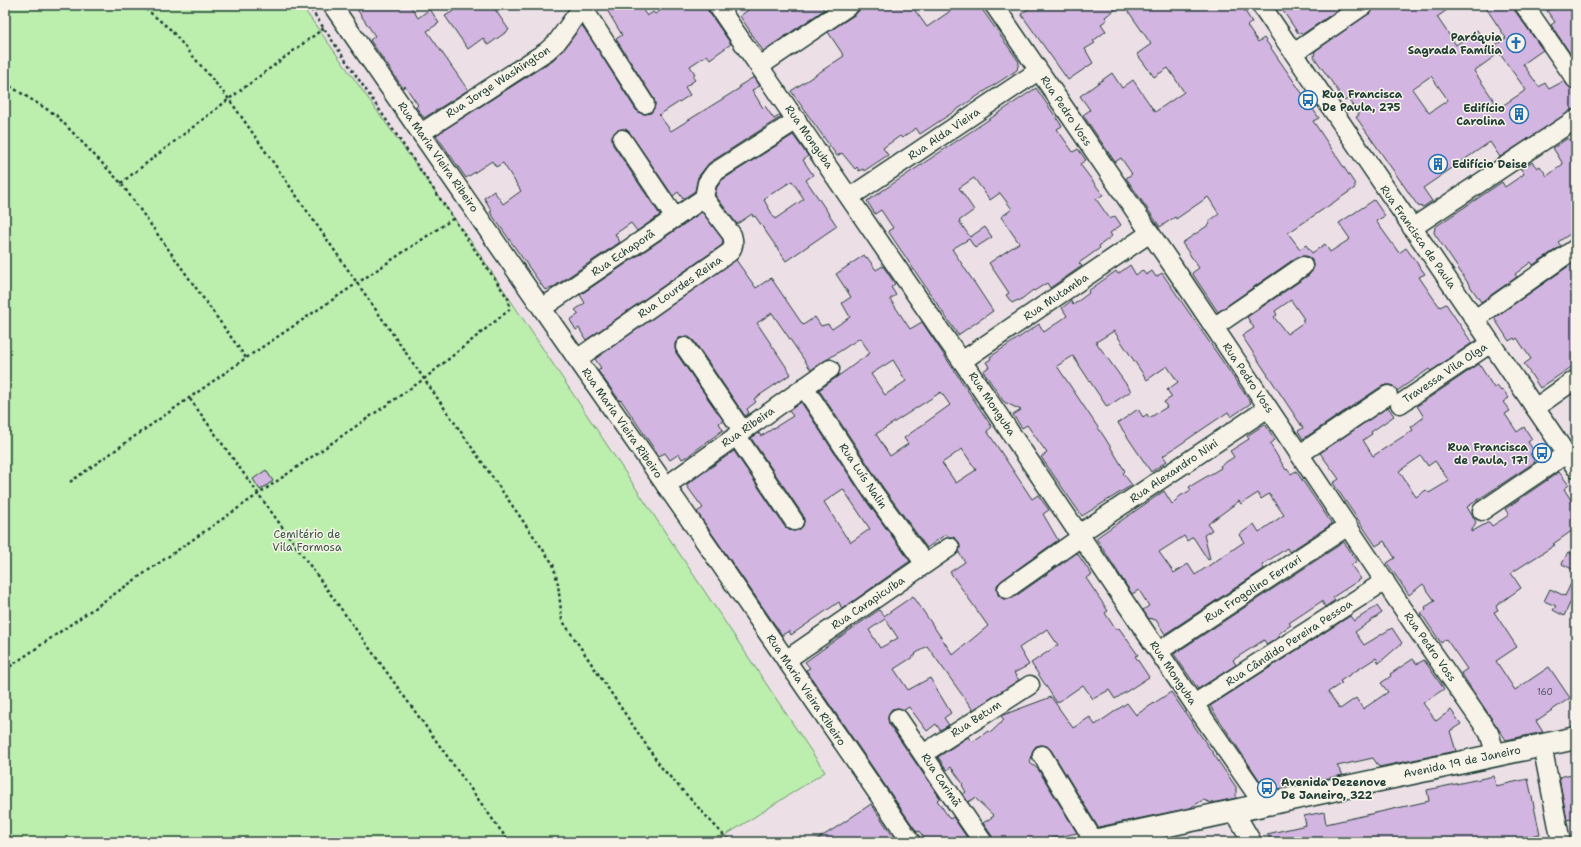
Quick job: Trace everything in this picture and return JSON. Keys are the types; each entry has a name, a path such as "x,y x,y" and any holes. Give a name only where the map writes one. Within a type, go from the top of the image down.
{"main road":[{"name":"Avenida 19 de Janeiro","path":"1091,842 1576,738"}],"street":[{"name":"Rua Maria Vieira Ribeiro","path":"332,5 911,842"},
{"name":"Rua Monguba","path":"717,5 850,197 1264,805"},
{"path":"760,66 850,5"},
{"name":"Rua Pedro Voss","path":"994,5 1214,327 1385,582 1490,733 1496,755"},
{"name":"Rua Francisca de Paula","path":"1261,5 1571,461"},
{"path":"1294,53 1364,5"},
{"path":"1524,5 1576,80"},
{"name":"Rua Jorge Washington","path":"421,132 547,51 557,42 585,6"},
{"path":"585,6 645,104"},
{"name":"Rua Alda Vieira","path":"850,197 1038,71"},
{"path":"704,198 707,182 714,172 797,120"},
{"path":"1412,228 1576,120"},
{"path":"622,139 674,218"},
{"name":"Rua Echaporã","path":"542,308 704,198"},
{"name":"Rua Lourdes Reina","path":"577,359 730,252 734,241 732,235 704,198"},
{"name":"Rua Mutamba","path":"962,361 1150,233"},
{"path":"1474,319 1576,248"},
{"path":"1214,327 1303,266"},
{"name":"Travessa Vila Olga","path":"1300,454 1491,343"},
{"path":"685,347 794,521"},
{"name":"Rua Ribeira","path":"666,486 830,368"},
{"path":"1535,408 1576,379"},
{"name":"Rua Luís Nalin","path":"804,387 873,492 925,564"},
{"name":"Rua Alexandro Nini","path":"1007,589 1080,536 1268,408"},
{"path":"1482,511 1571,461"},
{"name":"Rua Frogolino Ferrari","path":"1158,651 1348,526"},
{"name":"Rua Carapicuíba","path":"786,660 950,547"},
{"name":"Rua Cândido Pereira Pessoa","path":"1194,704 1385,582"},
{"name":"Rua Betum","path":"923,754 1030,685"},
{"name":"Rua Carimã","path":"898,718 983,842"},
{"path":"1542,745 1561,842"},
{"path":"1042,755 1091,842"},
{"path":"1234,811 1252,842"}],"path":[{"path":"141,5 170,29 229,99 553,564 558,584 562,620 661,767 730,842"},
{"path":"5,665 6,669 424,379 509,310 509,300 308,5"},
{"path":"121,183 229,99 324,28"},
{"path":"5,83 56,115 121,183 246,358"},
{"path":"70,482 190,399 246,358 454,218"},
{"path":"190,399 509,842"}],"shaded area":[{"path":"1229,835 1234,842 1190,842 1202,839"}],"green space":[{"name":"Cemitério de Vila Formosa","path":"5,5 301,5 475,247 825,772 715,842 5,842"}],"building":[{"path":"354,5 410,5 418,18 430,9 439,23 427,31 468,90 424,118 416,107 418,105 405,86 403,88 370,40 375,36"},
{"path":"452,5 492,5 509,30 488,45 483,38 468,49 445,16 455,10"},
{"path":"604,5 639,5 647,16 653,12 655,14 669,5 704,5 731,44 710,59 707,55 690,66 695,74 692,76 695,80 685,87 690,95 659,115 671,131 740,88 739,86 754,77 760,86 752,90 763,108 765,106 774,119 780,115 781,117 709,163 698,177 695,191 683,199 678,192 673,196 630,133 626,129 616,131 612,135 613,145 660,215 637,231 631,223 615,234 620,242 552,288 545,290 490,212 492,211 484,198 494,191 503,204 521,191 503,163 496,167 492,161 466,178 436,135 553,60 565,48 582,25 636,110 645,114 651,113 655,104 654,99 616,39 622,35"},
{"path":"755,5 821,5 824,10 763,51 740,16"},
{"path":"860,5 911,5 927,27 959,5 979,5 1019,62 1017,70 920,134 916,128 902,138 900,136 883,148 888,155 864,171 863,169 859,171 857,167 855,169 842,153 837,156 791,91 844,56 828,32 856,14"},
{"path":"1034,5 1122,5 1105,17 1107,20 1101,24 1106,31 1093,41 1095,43 1085,49 1093,63 1068,80 1021,14"},
{"path":"1124,5 1241,5 1252,22 1247,26 1258,42 1264,38 1319,118 1313,121 1355,184 1355,188 1288,233 1300,249 1306,245 1312,253 1325,244 1330,252 1350,239 1339,223 1374,200 1385,216 1376,221 1399,253 1406,248 1425,274 1419,277 1434,299 1440,307 1446,304 1472,343 1431,371 1429,369 1397,391 1392,385 1382,386 1303,439 1298,431 1303,428 1242,336 1254,328 1247,317 1309,275 1313,270 1312,260 1307,256 1297,257 1218,312 1192,273 1199,268 1182,243 1210,224 1208,222 1219,214 1208,197 1176,219 1175,217 1160,227 1126,178 1132,174 1121,158 1115,162 1083,115 1090,110 1080,96 1112,73 1122,88 1133,80 1155,112 1184,92 1168,68 1154,77 1137,54 1151,44","holes":["1291,300 1304,319 1302,320 1304,322 1287,334 1274,317 1277,315 1275,311"]},
{"path":"1279,5 1345,5 1303,34 1298,33"},
{"path":"1381,5 1454,5 1437,17 1456,45 1477,30 1495,56 1474,71 1499,108 1526,90 1494,46 1506,38 1484,5 1513,5 1515,11 1543,50 1523,64 1539,87 1545,83 1549,89 1564,81 1571,89 1576,90 1576,108 1500,157 1490,142 1423,188 1432,201 1423,207 1418,206 1356,117 1359,115 1348,99 1345,101 1314,57 1315,51","holes":["1431,76 1448,100 1429,113 1412,89"]},
{"path":"1556,5 1576,5 1576,62 1551,25 1555,22 1547,11"},
{"path":"1036,88 1062,126 1057,129 1073,152 1078,149 1086,160 1080,164 1103,195 1096,199 1110,219 1115,216 1121,225 1110,233 1112,236 1099,246 1100,248 1079,263 1082,266 1050,288 1047,283 1034,291 1033,290 1019,301 1018,300 1012,303 1006,295 1009,293 989,263 1019,243 1001,217 1012,209 1000,193 990,200 974,178 959,188 974,210 959,221 970,237 985,227 992,237 975,248 969,239 952,249 993,311 958,335 888,231 893,228 881,210 875,214 867,201"},
{"path":"793,135 808,156 803,160 813,175 806,180 837,226 786,261 755,216 753,217 752,214 737,224 715,195 717,187 722,180","holes":["792,181 804,199 775,219 764,200"]},
{"path":"1576,137 1576,230 1558,242 1561,246 1533,265 1531,262 1515,274 1517,277 1481,302 1434,233 1435,227 1502,182 1505,187 1524,174 1521,169 1532,162 1537,168 1540,166 1547,176 1563,164 1553,148 1568,138 1570,141"},
{"path":"702,212 723,240 722,245 586,340 579,328 576,330 570,320 579,314 575,310 585,303 580,295"},
{"path":"864,255 876,270 883,266 895,284 891,287 896,295 890,299 910,329 922,322 992,427 987,431 1032,499 1038,495 1049,510 1043,514 1058,540 1001,581 997,585 998,595 1003,599 1013,598 1077,553 1092,575 1086,578 1108,611 1105,613 1116,630 1119,628 1138,655 1135,656 1149,677 1115,699 1109,690 1093,699 1083,685 1057,703 1031,663 1058,645 1047,629 1019,648 1029,665 1014,673 1019,680 973,710 927,646 894,669 908,690 930,678 951,713 944,718 949,725 940,730 936,724 927,731 909,707 904,710 898,708 892,709 889,713 888,719 889,724 940,798 937,800 950,819 953,817 970,842 927,842 919,831 917,832 806,670 810,668 805,662 837,639 879,610 884,616 913,596 953,655 988,626 950,572 965,562 959,553 960,547 958,541 954,537 948,537 946,534 927,548 882,486 819,390 870,353 860,338 811,370 772,313 757,323 791,374 754,399 756,402 747,409 749,413 745,416 694,341 689,337 679,338 675,343 676,353 723,420 719,423 723,430 688,456 682,459 679,454 670,460 665,453 659,456 621,400 620,401 598,371 601,368 595,359 736,260 756,288 771,278 803,325 815,317 821,326 828,324 832,329 850,317 842,303 851,297 836,274","holes":["893,360 906,381 885,395 871,374","941,392 950,405 904,438 908,444 890,456 876,434","962,449 976,470 956,483 942,463","885,619 898,638 880,648 869,630"]},
{"path":"1576,261 1576,364 1540,388 1524,364 1531,359 1517,338 1509,341 1494,318"},
{"path":"1130,265 1136,275 1142,270 1146,275 1152,271 1156,277 1162,273 1251,403 1231,417 1228,412 1163,456 1167,461 1151,472 1118,423 1138,409 1143,417 1147,414 1149,418 1167,407 1164,402 1172,397 1167,390 1178,382 1167,366 1147,380 1114,331 1096,342 1131,391 1107,407 1073,356 1057,366 1105,438 1125,471 1123,473 1132,485 1082,516 1041,457 1047,453 1027,425 1022,428 1013,415 1021,410 1004,402 983,371 989,367 986,362 991,359 990,357 1039,324 1044,332 1067,316 1062,308 1071,301 1073,305 1089,293 1088,291 1116,271 1118,274"},
{"path":"1479,364 1494,388 1497,386 1501,391 1503,390 1509,398 1503,402 1510,411 1505,414 1517,432 1524,427 1532,439 1528,442 1534,451 1530,454 1535,462 1467,507 1476,522 1471,532 1489,522 1492,526 1509,515 1505,509 1559,472 1569,485 1564,489 1576,508 1576,528 1553,544 1555,545 1511,573 1521,588 1496,606 1498,610 1494,612 1517,647 1496,661 1515,690 1549,667 1570,698 1536,721 1543,732 1506,740 1461,673 1467,669 1446,639 1441,643 1421,613 1426,610 1425,607 1435,601 1423,584 1409,595 1387,563 1395,558 1384,541 1376,546 1333,483 1339,479 1320,453 1388,407 1394,416 1371,432 1372,434 1363,440 1373,456 1413,430 1411,427 1424,417 1417,406","holes":["1421,456 1428,466 1435,461 1449,481 1429,493 1426,490 1416,497 1399,471"]},
{"path":"801,402 864,498 910,561 842,609 839,602 791,635 789,631 782,635 697,512 703,508 686,485 734,451 785,527 794,531 800,529 803,526 803,515 751,438 759,433 761,436 793,416 789,411","holes":["843,489 870,529 851,542 846,537 824,502"]},
{"path":"1265,424 1275,440 1270,444 1286,470 1287,469 1291,474 1296,471 1332,524 1289,552 1287,548 1262,565 1264,569 1165,634 1156,620 1148,618 1143,610 1149,606 1139,590 1132,594 1096,538 1164,491 1172,504 1180,496 1191,490 1189,487 1221,468 1220,466 1234,457 1230,451 1249,439 1247,436","holes":["1258,493 1261,499 1269,494 1284,515 1259,532 1254,524 1239,535 1244,542 1195,575 1188,564 1174,573 1159,552 1184,536 1187,541 1193,537 1208,560 1210,559 1204,535 1212,530 1208,524 1239,501 1241,504"]},
{"path":"266,470 273,481 260,490 253,479"},
{"path":"1344,542 1357,561 1351,565 1361,579 1333,597 1335,600 1325,607 1322,601 1289,623 1291,625 1278,634 1280,636 1267,645 1264,640 1233,660 1236,665 1198,689 1174,654"},
{"path":"1568,552 1576,555 1576,571 1562,564"},
{"path":"1576,573 1576,606 1570,603 1564,616 1553,610 1556,606 1544,601 1550,589 1565,596"},
{"path":"1377,606 1382,613 1355,632 1364,645 1392,628 1402,643 1379,663 1376,658 1340,681 1342,683 1328,692 1340,709 1356,698 1363,709 1388,692 1381,683 1391,676 1390,674 1413,659 1417,664 1424,660 1444,689 1423,703 1436,721 1451,710 1461,724 1450,731 1456,751 1379,767 1373,758 1337,766 1343,775 1269,791 1266,790 1210,706 1350,616 1354,621"},
{"path":"1171,692 1236,787 1236,798 1212,803 1203,800 1190,808 1098,827 1051,750 1047,746 1041,745 1036,746 1033,750 1030,763 1038,769 1077,833 1035,842 993,842 992,836 983,823 994,816 975,798 968,802 963,794 966,792 962,785 963,784 951,767 947,770 938,757 968,737 972,742 988,731 990,733 1004,720 1001,716 1051,697 1073,728 1090,717 1095,725 1127,703 1136,715"},
{"path":"1576,773 1576,818 1567,820 1559,777"},
{"path":"1494,776 1496,786 1528,779 1540,834 1504,842 1273,842 1267,834 1306,825 1304,816 1324,812 1326,824 1429,801 1427,790"},
{"path":"871,804 897,842 813,842 840,825"}],"place":[{"name":"Paróquia Sagrada Família","path":"1516,43"},
{"name":"Rua Francisca De Paula, 275","path":"1308,100"},
{"name":"Edifício Carolina","path":"1519,114"},
{"name":"Edifício Deise","path":"1438,164"},
{"name":"Rua Francisca de Paula, 171","path":"1542,453"},
{"name":"Avenida Dezenove De Janeiro, 322","path":"1267,788"}]}
